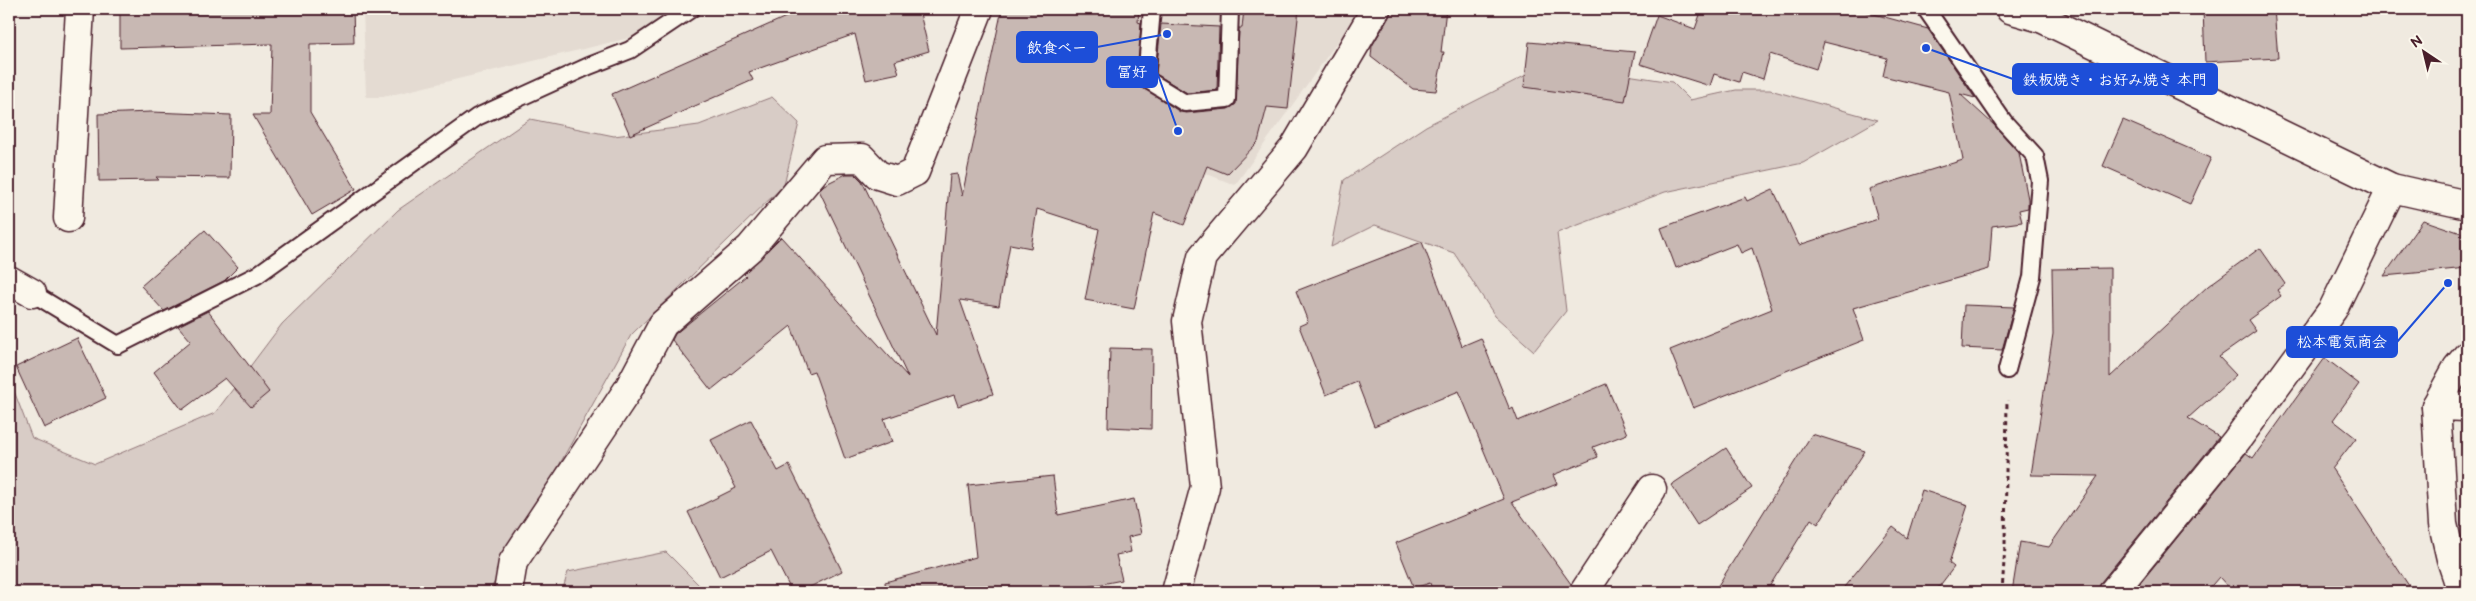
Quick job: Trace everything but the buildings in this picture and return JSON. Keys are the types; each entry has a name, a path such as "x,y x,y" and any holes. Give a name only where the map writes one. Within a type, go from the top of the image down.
{"street":[{"path":"68,218 80,9"},
{"path":"508,592 513,562 628,388 663,324 750,248 825,159 862,158 878,175 897,181 915,172 979,9"},
{"path":"1176,592 1205,487 1187,321 1202,258 1294,148 1376,9"},
{"path":"2010,9 2039,14 2392,188 2467,205"},
{"path":"2113,592 2236,441 2333,309 2392,188"},
{"path":"9,280 32,293"},
{"path":"2462,592 2451,559 2443,524 2436,406 2457,368 2467,356"},
{"path":"2436,406 2467,407"},
{"path":"1584,592 1652,489"}],"lane":[{"path":"32,293 118,345 257,275 477,117 562,77 630,50 691,9"},
{"path":"1152,9 1146,79 1185,103 1227,99 1230,9"},
{"path":"1926,9 2004,122 2035,156 2040,181 2032,277 2007,370"}],"path":[{"path":"2002,592 2005,546 2007,370"}],"shaded area":[{"path":"363,9 705,9 625,39 383,97 366,97"},
{"path":"1060,9 1361,9 1235,185 1065,118 1072,29"},
{"path":"1550,63 1672,82 1690,100 1736,90 1770,90 1878,120 1803,163 1665,192 1557,233 1566,311 1534,351 1495,316 1454,253 1375,225 1331,247 1344,180 1426,126"},
{"path":"772,97 799,123 784,185 631,335 489,592 9,592 9,378 32,438 95,464 215,413 282,324 398,210 530,119 614,136 699,125"},
{"path":"666,552 706,592 562,592 568,572"}],"place":[{"name":"飲食ベー","path":"1167,34"},
{"name":"鉄板焼き・お好み焼き 本門","path":"1926,48"},
{"name":"冨好","path":"1178,131"},
{"name":"松本電気商会","path":"2448,283"}]}
